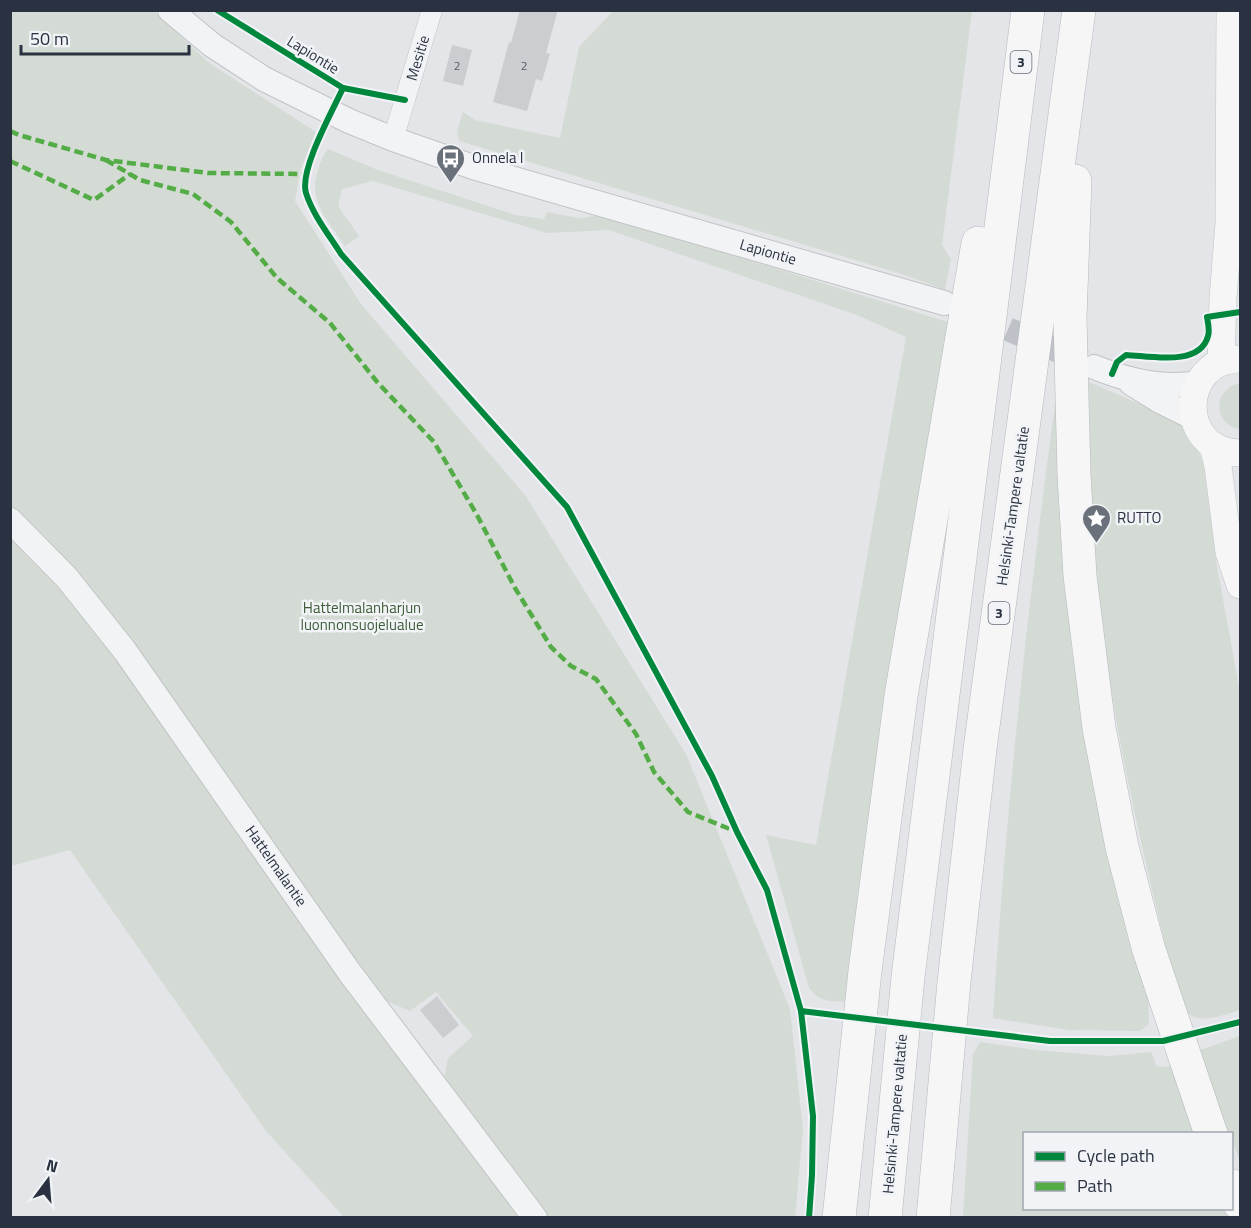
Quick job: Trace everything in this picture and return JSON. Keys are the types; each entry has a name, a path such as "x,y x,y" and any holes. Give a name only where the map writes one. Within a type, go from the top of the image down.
{"highway":[{"name":"Helsinki-Tampere valtatie","path":"885,1218 908,977 1028,10"},
{"name":"Helsinki-Tampere valtatie","path":"933,1218 954,982 980,749 1078,20"},
{"path":"1078,20 1075,210 1070,318 1074,475 1080,576 1099,728 1122,847 1148,947 1210,1132"},
{"path":"839,1218 865,971 901,696 994,151 1015,113"},
{"path":"1233,1188 1240,1204"}],"main road":[{"path":"1230,10 1228,223 1222,298 1231,360 1211,369 1198,383 1193,398 1192,417 1202,434 1213,445 1229,452 1240,453"},
{"path":"1228,223 1240,263"},
{"path":"1213,445 1218,466 1229,552 1240,585"}],"street":[{"name":"Lapiontie","path":"170,10 212,45 264,79 340,117 393,139 476,168 944,303"},
{"name":"Mesitie","path":"393,139 432,10"},
{"path":"1094,367 1124,378 1160,401 1192,417"},
{"path":"1124,378 1184,386 1198,383"},
{"name":"Hattelmalantie","path":"10,520 67,578 125,651 350,973 535,1218"}],"green space":[{"name":"Hattelmalanharjun luonnonsuojelualue","path":"10,11 154,11 209,63 316,132 300,171 295,201 361,304 525,495 686,754 790,1009 803,1129 795,1217 547,1217 444,1079 448,1058 473,1036 436,992 410,1011 386,1001 297,878 11,509"},
{"path":"613,11 972,11 942,245 951,259 945,290 908,276 459,141 457,131 463,112 475,120 560,138 579,47"},
{"path":"328,149 378,170 515,215 544,219 547,212 579,218 603,215 951,323 848,1002 822,999 809,988 766,835 816,845 906,337 857,315 609,230 547,233 373,181 342,189 338,206 359,236 345,246 321,210 315,191 319,167"},
{"path":"1058,382 1063,519 1072,652 1095,793 1148,989 1149,1024 1140,1031 1069,1030 993,1018 1020,699 1037,540"},
{"path":"1089,382 1172,418 1189,431 1203,462 1217,566 1240,693 1240,1010 1211,1018 1197,1018 1190,1015 1185,1010 1175,987 1123,754 1109,676 1097,567 1090,455"},
{"path":"1240,383 1240,429 1224,421 1219,406 1225,392 1231,386"},
{"path":"10,536 57,583 115,656 522,1217 344,1217 266,1131 70,850 11,866"},
{"path":"1240,1036 1240,1161 1233,1143 1233,1132 1229,1132 1195,1052"},
{"path":"980,1042 1036,1050 1108,1056 1151,1052 1157,1067 1173,1066 1198,1132 1023,1132 1023,1210 1231,1210 1234,1218 963,1218 973,1054"}],"building":[{"path":"520,10 558,10 546,53 550,54 542,81 536,79 527,111 493,102"},
{"path":"452,45 472,50 463,86 443,81"},
{"path":"437,996 459,1025 443,1038 420,1010"}],"tunnel":[{"path":"975,315 1084,362"}],"marked path":[{"path":"10,131 106,160 208,173 306,174"},
{"path":"106,160 140,180 193,194 231,222 277,278 330,323 378,383 434,442 477,515 515,588 551,647 571,666 596,679 636,734 654,772 688,812 737,832"},
{"path":"10,161 94,200 130,174"}],"cycle path":[{"path":"217,10 343,88 405,100"},
{"path":"343,88 318,140 307,170 306,193 313,209 341,254 567,507 712,776 737,832 767,890 801,1011 813,1116 809,1218"},
{"path":"1112,374 1117,362 1126,355 1173,358 1195,352 1203,346 1208,336 1207,317 1240,312"},
{"path":"801,1011 1050,1041 1163,1041 1240,1022"}],"place":[{"name":"Onnela I","path":"451,184"},
{"name":"RUTTO","path":"1096,544"}]}
